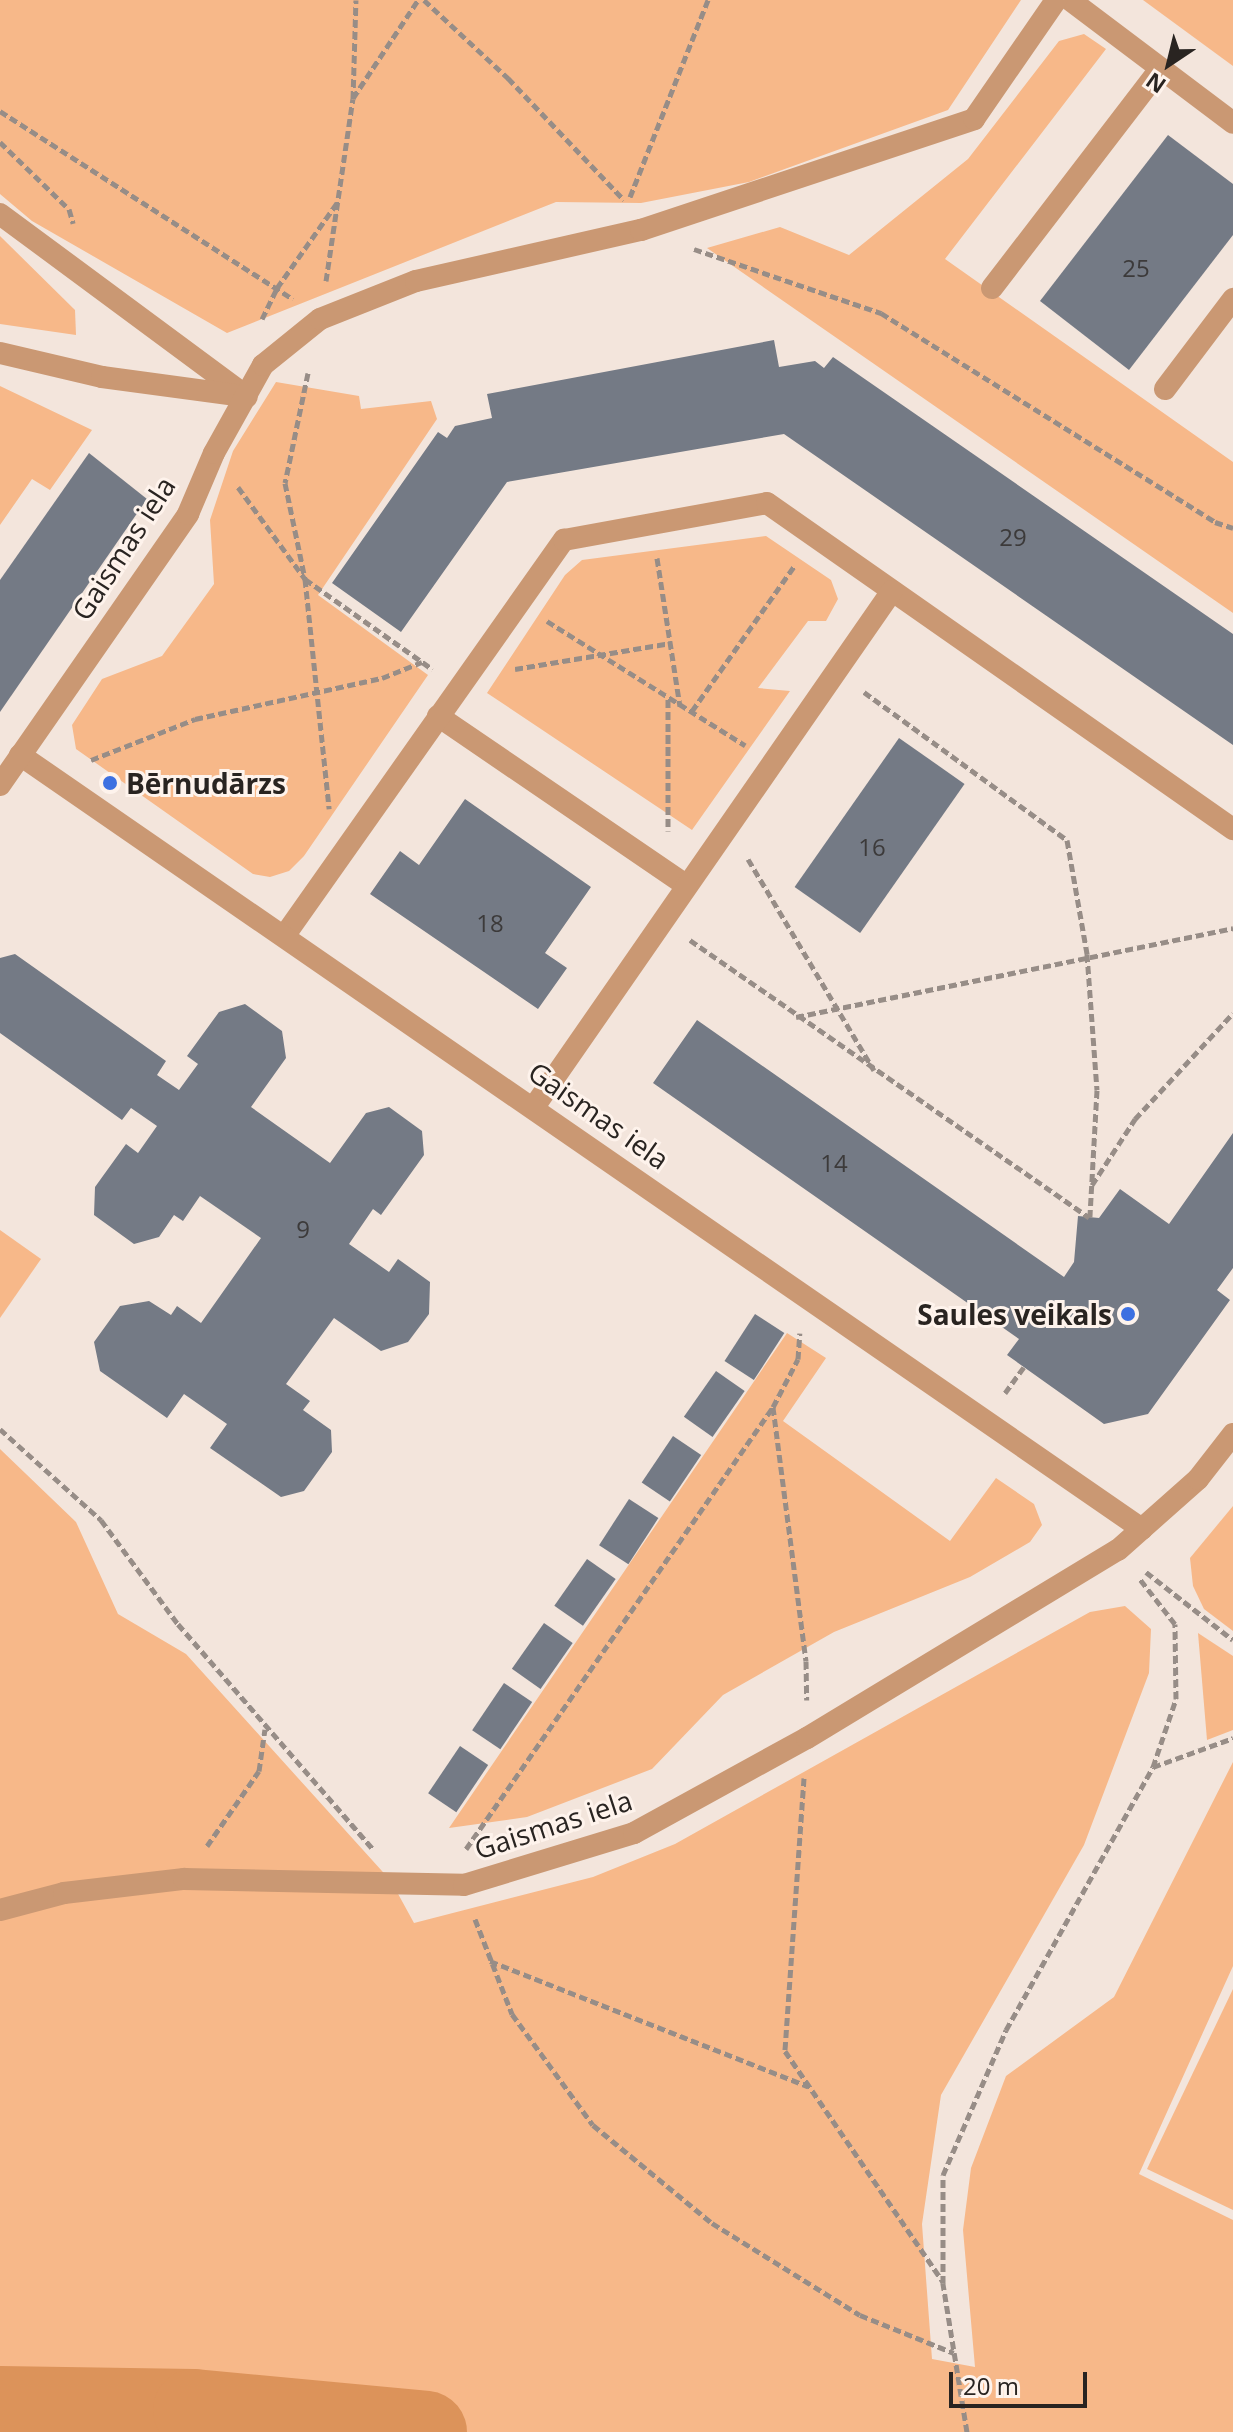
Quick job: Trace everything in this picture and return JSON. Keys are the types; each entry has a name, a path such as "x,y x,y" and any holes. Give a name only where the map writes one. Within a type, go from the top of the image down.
{"street":[{"path":"320,319 416,281 641,230 974,119 1056,0"},
{"path":"1070,0 1233,123"},
{"path":"992,288 1160,69"},
{"path":"0,214 247,397"},
{"path":"1165,389 1233,299"},
{"name":"Gaismas iela","path":"0,785 188,514 214,453 263,365 320,319"},
{"path":"0,353 102,377 247,397"},
{"path":"285,935 564,540 767,503 1233,829"},
{"path":"534,1107 892,591"},
{"path":"438,716 687,886"},
{"name":"Gaismas iela","path":"20,755 1142,1529"},
{"name":"Gaismas iela","path":"0,1910 64,1893 184,1879 464,1885 634,1833 807,1738 1118,1550 1198,1479 1233,1434"}],"path":[{"path":"353,99 421,0 508,78 627,203"},
{"path":"614,235 708,0"},
{"path":"0,111 277,288 320,319"},
{"path":"0,142 69,209"},
{"path":"258,330 277,288 337,203"},
{"path":"641,230 881,313 1215,522 1233,528"},
{"path":"214,453 305,579 422,662 463,683 671,643"},
{"path":"651,522 680,707"},
{"path":"692,711 814,538"},
{"path":"305,579 314,692 336,862"},
{"path":"519,603 773,763"},
{"path":"52,776 195,719 382,678 422,662"},
{"path":"663,921 877,1074 1090,1217 1097,1090 1087,954 1067,840 836,672"},
{"path":"668,699 668,872"},
{"path":"729,826 877,1074"},
{"path":"796,1017 838,1011 1087,954 1233,928"},
{"path":"1091,1186 1135,1119 1233,1013"},
{"path":"440,1886 773,1407 798,1359 796,1288"},
{"path":"773,1407 806,1661"},
{"path":"0,1429 101,1520 265,1728 406,1886"},
{"path":"1118,1550 1233,1640"},
{"path":"967,2432 943,2283 943,2175 1006,2030 1153,1767 1176,1699 1175,1624 1118,1550"},
{"path":"184,1879 259,1771 265,1728"},
{"path":"1153,1767 1233,1738"},
{"path":"805,1769 785,2051 943,2283"},
{"path":"464,1885 489,1961 512,2014 593,2125 712,2223 860,2315 955,2353"},
{"path":"489,1961 809,2086"}],"shaded area":[{"path":"0,0 1021,0 948,110 749,182 641,203 556,202 227,333 32,221 0,194"},
{"path":"1143,0 1233,0 1233,66"},
{"path":"1084,34 1106,49 945,259 1233,462 1233,613 707,248 780,227 849,255 968,159 1059,41"},
{"path":"0,236 75,310 76,335 0,324"},
{"path":"276,382 359,396 361,409 431,401 437,419 318,595 428,675 304,856 289,871 270,877 253,874 76,749 72,725 102,679 162,656 214,584 210,520 233,451"},
{"path":"0,386 92,430 50,490 32,479 0,525"},
{"path":"766,536 831,580 838,599 826,621 808,621 758,688 790,691 692,830 487,693 565,575 582,560"},
{"path":"0,1230 41,1259 0,1318"},
{"path":"787,1333 826,1358 783,1421 950,1541 996,1478 1034,1504 1042,1525 1030,1542 970,1577 834,1632 723,1695 652,1769 527,1817 449,1828"},
{"path":"0,1449 76,1522 118,1614 186,1654 391,1881 414,1923 593,1877 675,1844 1090,1612 1125,1606 1151,1629 1149,1673 1084,1845 941,2095 922,2224 932,2359 975,2367 963,2230 971,2168 1006,2076 1114,1997 1233,1762 1233,1966 1139,2174 1233,2220 1233,2432 0,2432"},
{"path":"1233,1506 1233,1631 1204,1609 1193,1586 1190,1558"},
{"path":"1198,1633 1233,1656 1233,1730 1207,1740"},
{"path":"1233,1989 1233,2210 1147,2169"}],"building":[{"path":"1168,135 1233,184 1233,235 1129,370 1040,301"},
{"path":"774,340 779,367 815,361 824,368 833,357 1233,634 1233,745 784,434 507,482 401,632 332,583 438,432 447,438 455,426 492,418 487,394"},
{"path":"89,453 147,499 0,712 0,580"},
{"path":"899,738 965,784 860,933 795,887"},
{"path":"465,799 591,887 545,953 567,968 538,1009 370,894 400,851 419,865"},
{"path":"15,954 166,1061 157,1075 179,1090 198,1064 187,1056 219,1012 245,1004 282,1031 286,1058 251,1107 330,1163 366,1113 389,1107 422,1131 424,1155 381,1215 373,1209 349,1244 389,1272 398,1259 430,1282 429,1314 408,1342 381,1351 334,1318 286,1384 310,1401 303,1410 331,1430 332,1452 304,1491 281,1497 210,1448 227,1424 184,1394 167,1418 100,1371 94,1342 120,1306 149,1301 171,1315 177,1306 201,1323 261,1238 200,1196 183,1221 174,1215 159,1237 134,1244 94,1215 95,1187 126,1144 138,1153 157,1126 131,1108 122,1120 0,1033 0,958"},
{"path":"697,1020 1064,1277 1074,1262 1078,1216 1099,1218 1120,1189 1169,1224 1233,1133 1233,1268 1217,1290 1230,1300 1148,1414 1104,1424 1007,1355 1019,1339 653,1083"},
{"path":"755,1314 784,1333 754,1380 725,1361"},
{"path":"716,1371 745,1391 713,1437 684,1417"},
{"path":"673,1436 701,1455 670,1501 642,1482"},
{"path":"629,1499 658,1518 628,1564 599,1545"},
{"path":"587,1559 616,1579 583,1626 554,1606"},
{"path":"544,1623 573,1643 541,1689 512,1669"},
{"path":"504,1683 532,1702 500,1749 472,1730"},
{"path":"460,1746 488,1765 456,1812 428,1793"}],"waterway":[{"path":"0,2407 194,2410 426,2432"}],"place":[{"name":"Bērnudārzs","path":"110,783"},
{"name":"Saules veikals","path":"1128,1314"}]}
